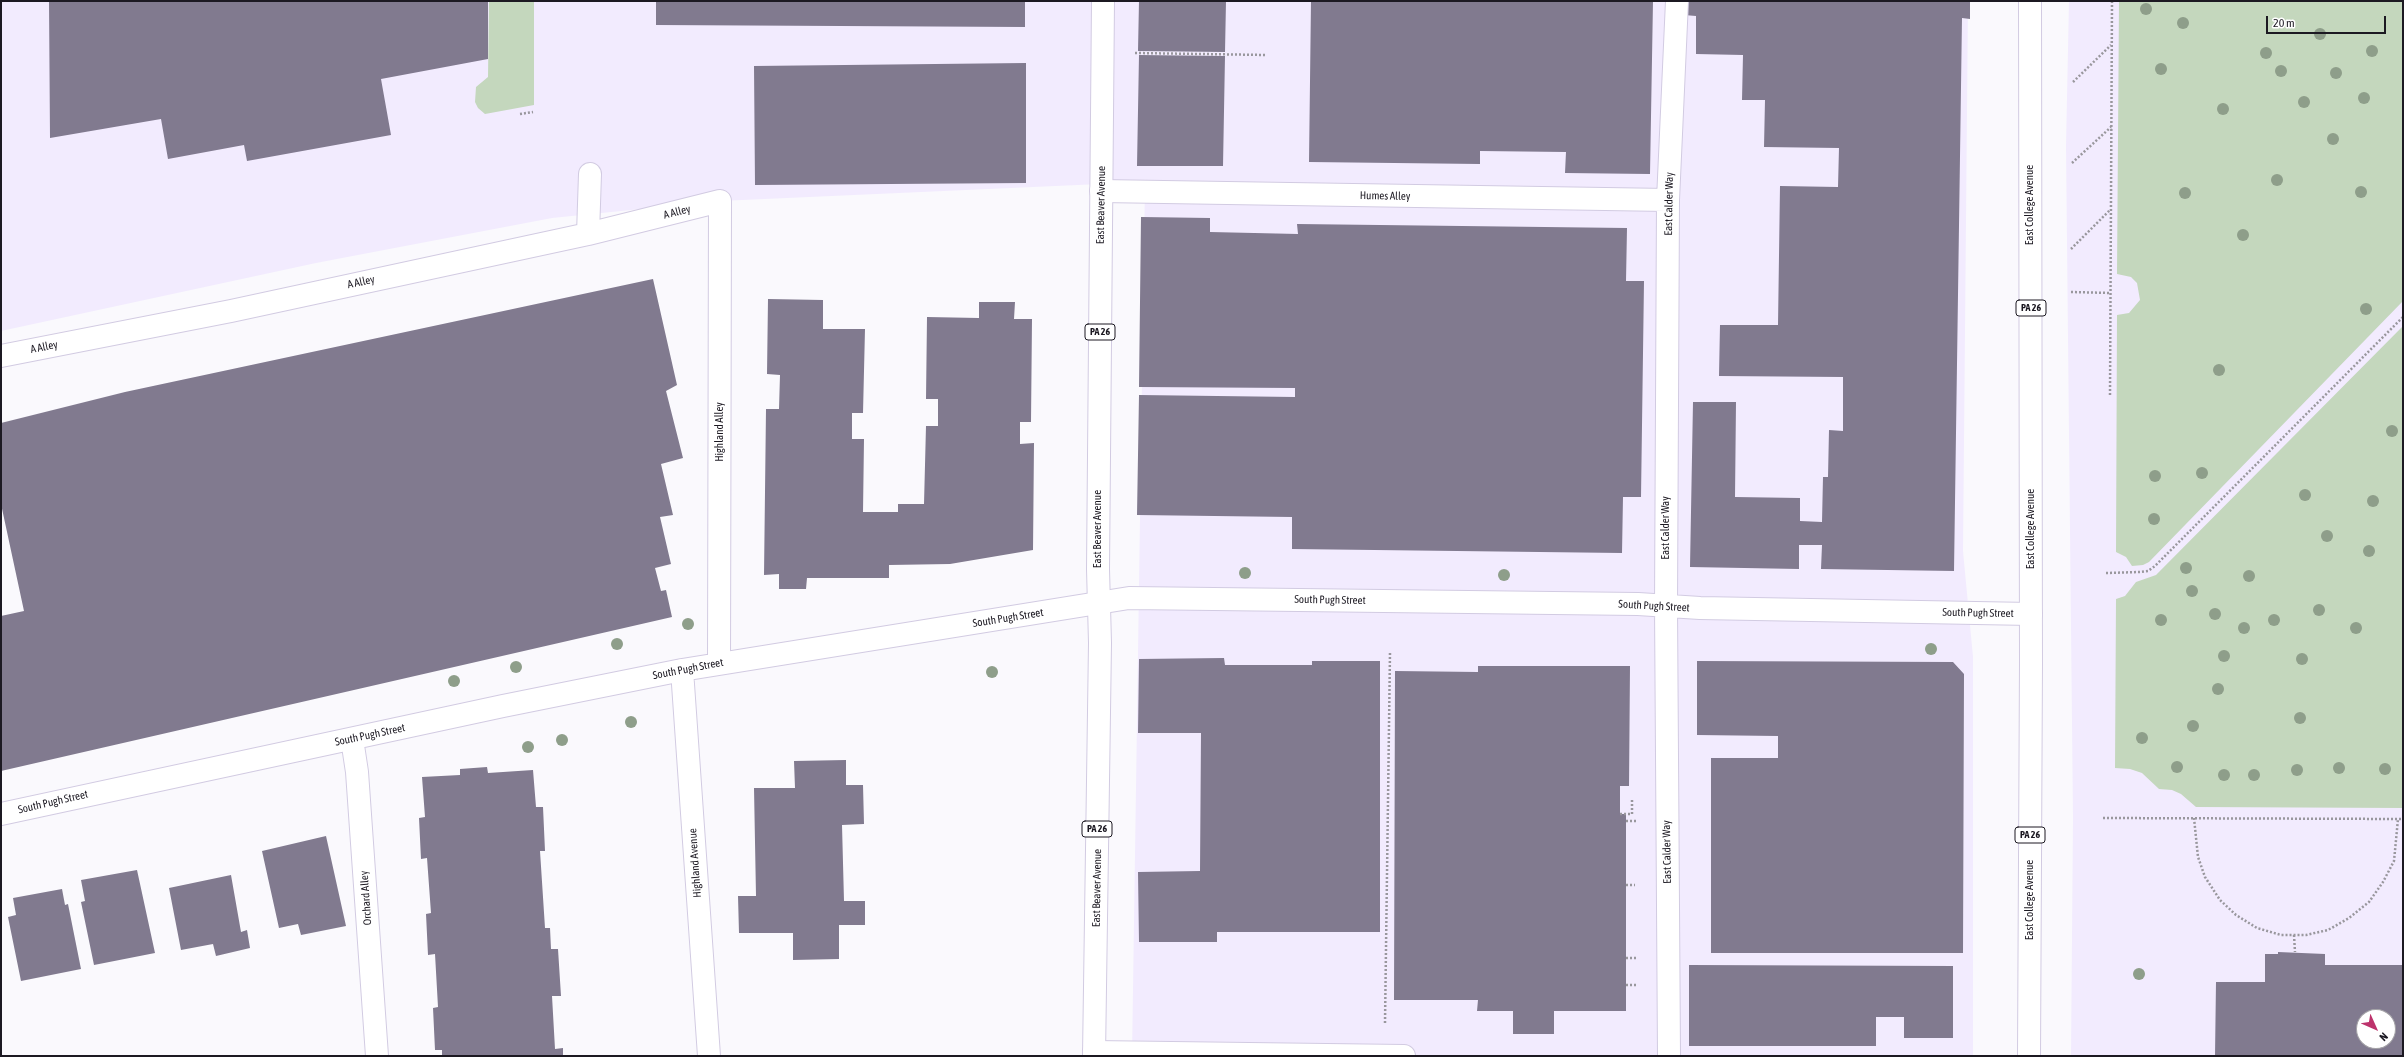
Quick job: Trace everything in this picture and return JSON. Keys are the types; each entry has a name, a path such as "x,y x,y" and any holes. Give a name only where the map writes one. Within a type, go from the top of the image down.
{"main road":[{"name":"East Beaver Avenue","path":"1094,1054 1103,1"},
{"name":"East Calder Way","path":"1669,1056 1666,606 1668,200 1677,1"},
{"name":"East College Avenue","path":"2029,1056 2031,614 2030,1"},
{"path":"588,234 590,174"},
{"name":"Humes Alley","path":"1101,191 1668,200"},
{"name":"A Alley","path":"1,356 231,311 588,234 720,201"},
{"name":"Highland Alley","path":"719,663 720,201"},
{"name":"South Pugh Street","path":"1,814 352,740 503,706 682,670 1129,598 1666,606 1700,608 2031,614"},
{"name":"Highland Avenue","path":"682,670 709,1056"},
{"name":"Orchard Alley","path":"352,740 357,772 377,1056"},
{"path":"1094,1054 1404,1056"}],"path":[{"path":"2110,395 2112,1"},
{"path":"2073,82 2112,44"},
{"path":"1134,53 1267,55"},
{"path":"520,114 533,112"},
{"path":"2072,163 2111,127"},
{"path":"2071,250 2110,210"},
{"path":"2071,292 2110,293"},
{"path":"2106,573 2148,571 2155,566 2403,317"},
{"path":"1385,1056 1390,652"},
{"path":"1620,814 1632,814 1632,798"},
{"path":"2103,818 2403,819"},
{"path":"2194,818 2198,857 2205,877 2220,900 2236,915 2257,928 2281,935 2328,930 2349,918 2368,902 2383,882 2394,861 2398,819"},
{"path":"1626,821 1638,821"},
{"path":"2294,934 2295,952"},
{"path":"1626,985 1638,985"}],"shaded area":[{"path":"1,1 1968,1 1963,551 1973,657 1973,1056 1132,1056 1145,182 720,201 552,218 316,263 1,331"},
{"path":"2069,1 2403,1 2403,1056 2071,1056 2073,818 2066,146"}],"green space":[{"path":"489,1 534,1 534,105 485,114 478,108 475,102 476,87 488,77"},
{"path":"2119,1 2403,1 2403,301 2149,562 2143,565 2132,566 2126,557 2116,552 2117,315 2129,313 2140,300 2137,283 2131,277 2117,274"},
{"path":"2403,326 2403,808 2196,807 2181,794 2172,790 2159,789 2142,773 2130,769 2115,768 2116,599 2125,596 2136,582 2156,575"}],"building":[{"path":"49,1 488,1 488,59 381,79 391,135 247,161 244,145 168,159 161,119 50,138"},
{"path":"656,1 1025,1 1025,27 656,25"},
{"path":"1139,1 1226,1 1225,52 1138,51"},
{"path":"1311,1 1653,1 1650,174 1565,173 1566,152 1480,151 1480,164 1309,162"},
{"path":"1684,1 1970,1 1970,19 1962,18 1954,571 1821,569 1822,545 1799,545 1799,569 1690,567 1693,402 1736,402 1735,497 1800,498 1800,521 1822,522 1823,477 1828,477 1829,430 1843,431 1843,377 1719,376 1720,325 1778,325 1780,186 1838,187 1839,148 1764,147 1765,100 1742,100 1743,55 1696,54 1696,16 1684,15"},
{"path":"1139,55 1225,56 1223,166 1137,166"},
{"path":"1026,63 1026,183 755,185 754,66"},
{"path":"1141,217 1210,218 1210,232 1298,234 1297,224 1627,228 1626,281 1644,281 1641,497 1623,497 1622,553 1292,549 1292,517 1137,515 1139,395 1295,397 1295,388 1139,387"},
{"path":"653,279 677,385 666,391 683,458 661,464 673,515 660,517 671,564 655,568 661,591 666,590 672,617 1,771 1,616 24,611 1,504 1,423 125,392"},
{"path":"768,299 823,300 823,329 865,329 863,413 852,413 852,439 864,439 863,512 898,512 898,504 924,504 926,426 938,426 938,399 926,399 927,317 979,318 979,302 1015,302 1014,319 1032,319 1031,422 1020,422 1020,444 1034,443 1033,550 950,564 889,565 889,578 807,578 806,589 779,589 779,574 764,575 766,409 779,409 780,375 767,374"},
{"path":"1224,658 1225,665 1312,665 1312,661 1380,661 1380,932 1217,932 1217,942 1139,942 1138,872 1200,871 1201,733 1138,733 1139,659"},
{"path":"1697,661 1953,662 1964,674 1963,953 1711,953 1711,758 1778,758 1778,736 1697,735"},
{"path":"1478,666 1630,666 1629,786 1620,786 1620,814 1626,814 1626,1011 1554,1011 1554,1034 1513,1034 1513,1011 1477,1011 1478,1000 1394,1000 1395,671 1478,672"},
{"path":"846,760 846,785 863,785 864,824 842,825 844,901 865,901 865,925 839,925 839,959 793,960 793,933 739,933 738,896 756,896 754,788 795,788 794,761"},
{"path":"487,767 488,773 533,770 536,807 543,807 545,851 540,851 545,928 550,928 551,949 558,949 561,996 552,996 555,1049 563,1048 563,1056 442,1056 442,1050 435,1050 433,1008 438,1007 435,954 428,955 426,914 431,913 427,858 421,859 419,818 425,817 422,777 460,775 460,769"},
{"path":"326,836 346,926 301,935 298,924 279,928 262,851"},
{"path":"137,870 155,953 94,965 81,902 85,901 81,880"},
{"path":"231,875 241,932 247,930 250,948 216,956 213,944 181,950 169,888"},
{"path":"62,889 65,905 68,904 81,969 21,981 8,917 16,915 13,898"},
{"path":"2278,952 2325,954 2325,965 2403,965 2403,1056 2215,1056 2216,982 2265,982 2265,954 2278,954"},
{"path":"1689,965 1953,966 1953,1038 1904,1038 1904,1017 1876,1017 1876,1046 1689,1046"}]}
